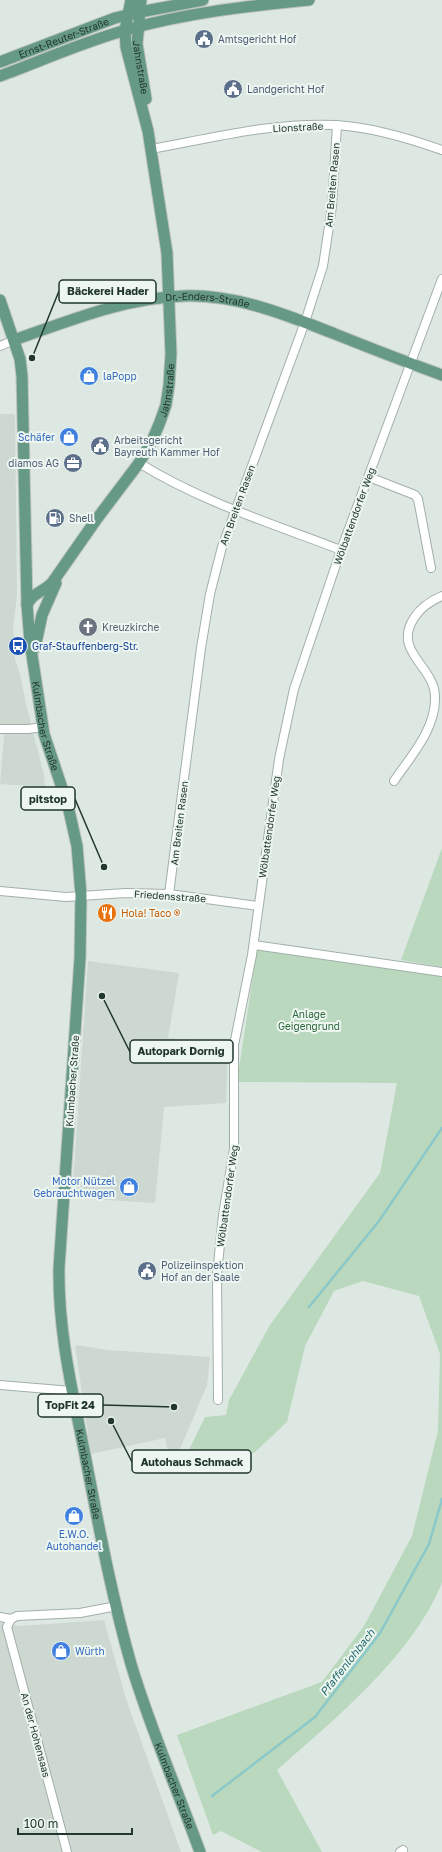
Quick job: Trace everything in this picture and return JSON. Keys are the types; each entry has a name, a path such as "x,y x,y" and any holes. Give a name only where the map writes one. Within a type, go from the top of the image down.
{"main road":[{"path":"128,14 131,0"},
{"path":"141,0 140,12 203,0"},
{"path":"137,27 225,10 309,0"},
{"name":"Ernst-Reuter-Straße","path":"0,62 128,14 140,12"},
{"name":"Jahnstraße","path":"140,12 137,27 137,44 146,102 148,131"},
{"name":"Jahnstraße","path":"27,605 30,598 34,594 45,590 52,583 139,463 152,441 166,405 171,354 170,297 167,253 152,149 126,48 125,30 128,14"},
{"name":"Ernst-Reuter-Straße","path":"0,76 125,30 137,27"},
{"name":"Dr.-Enders-Straße","path":"14,340 96,311 134,302 170,297 205,297 230,300 264,308 305,322 442,375"},
{"name":"Kulmbacher Straße","path":"0,300 20,359 22,379 27,605 33,660 43,727 68,806 77,846 81,895 80,958 59,1268 61,1320 72,1391 117,1606 139,1688 154,1734 200,1852"},
{"path":"33,660 38,626 45,606 76,549"}],"street":[{"name":"Lionstraße","path":"152,149 269,128 303,125 337,125 385,132 442,150"},
{"name":"Am Breiten Rasen","path":"169,894 204,628 217,564 305,322 323,266 332,206 337,125"},
{"name":"Wölbattendorfer Weg","path":"218,1400 217,1274 223,1215 234,1149 234,1045 254,945 258,906 279,759 294,689 341,550 442,279"},
{"name":"Dr.-Enders-Straße","path":"0,346 14,340"},
{"path":"139,463 178,486 341,550"},
{"path":"369,477 415,495 418,498 431,568"},
{"path":"394,781 430,725 436,696 430,678 413,654 408,643 407,633 411,622 418,612 430,600 442,596"},
{"path":"0,729 28,730 43,727"},
{"name":"Friedensstraße","path":"0,891 66,896 125,893 169,894 258,906"},
{"path":"254,945 442,972"},
{"path":"0,1385 72,1391"},
{"path":"0,1616 11,1619 17,1616 80,1613 117,1606"},
{"name":"An der Hohensaas","path":"11,1619 7,1627 67,1852"}],"shaded area":[{"path":"0,414 15,414 17,596 13,629 15,659 21,678 44,775 45,787 0,784 5,725 0,724"},
{"path":"88,961 179,973 168,1038 228,1043 226,1103 164,1107 155,1203 72,1198"},
{"path":"75,1345 108,1350 210,1357 207,1385 175,1461 170,1461 165,1438 91,1454"},
{"path":"104,1620 126,1699 181,1852 0,1852 0,1623 20,1626"}],"green space":[{"path":"442,848 442,967 401,960"},
{"name":"Anlage Geigengrund","path":"257,949 442,976 442,1583 429,1610 412,1636 392,1661 347,1708 277,1770 322,1852 262,1852 221,1831 213,1835 177,1735 322,1682 364,1626 412,1536 438,1431 440,1354 419,1296 363,1281 334,1291 305,1346 287,1422 254,1453 185,1458 205,1417 226,1415 229,1400 270,1325 380,1173 397,1083 237,1082"}],"waterway":[{"path":"309,1307 379,1221 442,1128"},
{"name":"Pfaffenlohbach","path":"212,1796 315,1717 380,1633 429,1544 442,1499"}],"place":[{"name":"Amtsgericht Hof","path":"204,39"},
{"name":"Landgericht Hof","path":"233,89"},
{"name":"Bäckerei Hader","path":"32,358"},
{"name":"laPopp","path":"89,376"},
{"name":"Schäfer","path":"69,437"},
{"name":"Arbeitsgericht Bayreuth Kammer Hof","path":"100,446"},
{"name":"diamos AG","path":"73,463"},
{"name":"Shell","path":"55,518"},
{"name":"Kreuzkirche","path":"88,627"},
{"name":"Graf-Stauffenberg-Str.","path":"18,646"},
{"name":"pitstop","path":"104,867"},
{"name":"Hola! Taco ®","path":"107,913"},
{"name":"Autopark Dornig","path":"102,996"},
{"name":"Motor Nützel Gebrauchtwagen","path":"129,1187"},
{"name":"Polizeiinspektion Hof an der Saale","path":"147,1271"},
{"name":"TopFit 24","path":"174,1407"},
{"name":"Autohaus Schmack","path":"111,1421"},
{"name":"E.W.O. Autohandel","path":"74,1516"},
{"name":"Würth","path":"61,1651"}]}
